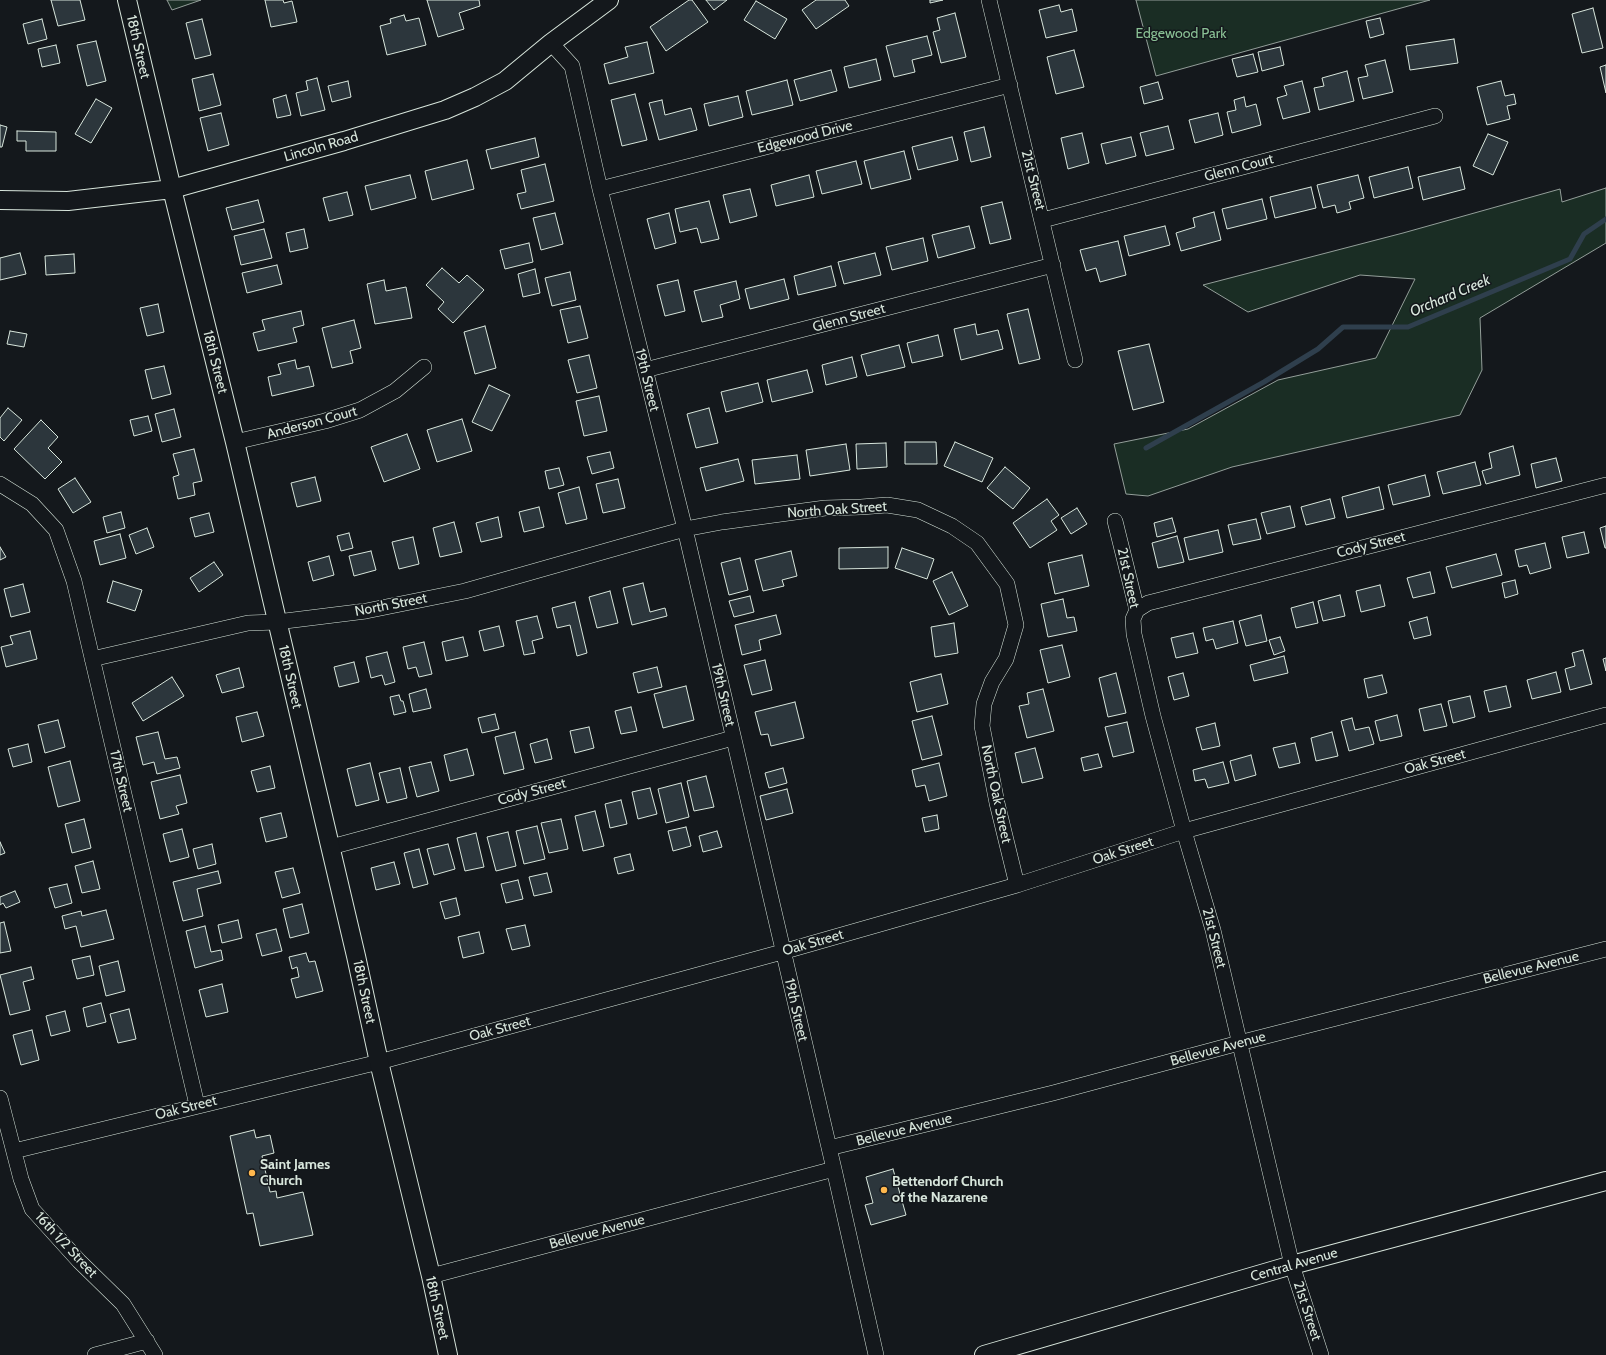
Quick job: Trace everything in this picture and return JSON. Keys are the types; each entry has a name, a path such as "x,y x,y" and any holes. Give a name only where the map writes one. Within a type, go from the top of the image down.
{"street":[{"name":"18th Street","path":"127,0 235,442 331,847 379,1062 431,1276 448,1355"},
{"name":"Lincoln Road","path":"0,200 68,201 172,189 344,141 445,110 475,97 505,80 608,0"},
{"name":"21st Street","path":"990,0 1075,360"},
{"name":"19th Street","path":"551,43 572,66 600,188 685,529 876,1355"},
{"name":"Edgewood Drive","path":"600,188 1010,85"},
{"name":"Glenn Court","path":"1043,220 1435,116"},
{"name":"Glenn Street","path":"645,370 1053,265"},
{"name":"Anderson Court","path":"235,442 325,421 360,410 395,391 424,367"},
{"name":"17th Street","path":"0,484 32,504 56,530 74,581 197,1105"},
{"name":"Cody Street","path":"1137,610 1148,603 1606,485"},
{"name":"North Oak Street","path":"685,529 722,522 824,508 861,508 887,505 918,510 952,526 977,543 1007,584 1016,625 1006,659 992,682 984,704 982,726 997,803 1017,885"},
{"name":"21st Street","path":"1115,521 1137,610 1133,619 1134,634 1153,716 1213,930 1292,1265 1322,1355"},
{"name":"North Street","path":"92,658 248,623 277,622 366,611 465,591 685,529"},
{"name":"Oak Street","path":"14,1151 197,1105 379,1062 782,952 1017,885 1184,831 1606,715"},
{"name":"Cody Street","path":"331,847 733,738"},
{"name":"Bellevue Avenue","path":"829,1148 1053,1093 1606,948"},
{"name":"16th 1/2 Street","path":"0,1098 21,1179 32,1209 79,1261 123,1304 155,1355"},
{"name":"Bellevue Avenue","path":"431,1276 834,1169"},
{"name":"Central Avenue","path":"984,1355 1292,1265 1606,1181"},
{"path":"95,1355 147,1341"}],"green space":[{"path":"167,0 201,0 172,10"},
{"name":"Edgewood Park","path":"1136,0 1430,0 1156,76"},
{"path":"1606,188 1606,243 1480,318 1482,370 1460,415 1232,467 1148,496 1126,494 1114,444 1188,429 1278,380 1376,358 1415,279 1360,275 1248,312 1203,285 1403,233 1560,189 1562,202"}],"building":[{"path":"51,0 80,0 85,20 58,26"},
{"path":"265,0 283,0 284,3 292,1 297,22 271,27"},
{"path":"427,0 479,0 480,6 459,13 464,29 438,37"},
{"path":"689,0 692,0 708,22 666,51 650,27"},
{"path":"706,0 727,0 714,10"},
{"path":"816,0 845,0 849,6 816,29 802,10"},
{"path":"930,0 943,0 930,3"},
{"path":"756,1 787,19 775,39 744,20"},
{"path":"1059,5 1061,12 1072,9 1077,31 1046,38 1039,10"},
{"path":"1593,8 1603,48 1582,53 1572,14"},
{"path":"955,13 966,57 941,63 933,32 940,30 937,18"},
{"path":"404,15 406,21 419,18 426,45 387,55 380,26 391,23 390,19"},
{"path":"1380,18 1384,34 1370,38 1366,21"},
{"path":"42,19 47,39 28,44 23,24"},
{"path":"202,19 211,55 195,59 186,23"},
{"path":"927,36 932,55 912,60 915,72 894,77 886,46"},
{"path":"1454,39 1458,63 1410,70 1406,46"},
{"path":"96,41 106,81 87,86 77,45"},
{"path":"647,42 654,73 609,84 604,64 628,57 625,47"},
{"path":"56,45 60,63 42,67 38,49"},
{"path":"1280,47 1284,65 1262,71 1258,52"},
{"path":"1074,50 1084,87 1056,94 1047,57"},
{"path":"1253,54 1258,72 1237,77 1232,59"},
{"path":"876,59 881,80 849,88 844,67"},
{"path":"1385,60 1393,92 1363,99 1358,78 1368,76 1365,65"},
{"path":"1606,65 1606,93 1600,67"},
{"path":"831,70 837,91 800,101 794,80"},
{"path":"1347,71 1354,101 1319,110 1314,88 1324,86 1322,78"},
{"path":"213,74 221,105 199,111 192,79"},
{"path":"317,78 325,110 301,116 296,93 308,90 306,81"},
{"path":"787,80 793,105 752,115 746,91"},
{"path":"348,81 351,97 332,102 328,86"},
{"path":"1302,81 1310,112 1283,119 1277,98 1287,95 1284,86"},
{"path":"1501,81 1505,96 1514,94 1516,104 1507,106 1510,119 1487,125 1477,87"},
{"path":"1158,82 1163,99 1144,104 1140,87"},
{"path":"635,94 647,140 622,146 611,100"},
{"path":"286,95 291,115 277,118 273,99"},
{"path":"738,96 743,117 709,126 704,104"},
{"path":"1244,97 1246,107 1256,104 1261,125 1232,133 1227,112 1236,110 1234,100"},
{"path":"96,99 112,108 91,143 75,134"},
{"path":"662,100 665,115 691,108 697,130 659,140 649,103"},
{"path":"221,113 229,145 208,151 200,118"},
{"path":"1218,113 1223,135 1195,143 1189,120"},
{"path":"0,125 7,127 2,147 0,147"},
{"path":"1168,126 1174,149 1146,156 1140,133"},
{"path":"984,127 991,157 971,162 964,132"},
{"path":"17,131 56,132 56,151 26,151 26,141 17,141"},
{"path":"1082,133 1089,163 1068,169 1061,138"},
{"path":"1488,134 1508,142 1493,175 1473,166"},
{"path":"952,137 958,160 918,170 912,147"},
{"path":"1131,137 1136,156 1106,164 1101,144"},
{"path":"535,138 539,157 491,169 486,150"},
{"path":"904,151 911,179 871,189 864,161"},
{"path":"467,160 474,189 432,200 425,171"},
{"path":"856,161 862,184 822,194 816,171"},
{"path":"545,164 554,201 521,209 517,194 526,192 521,170"},
{"path":"1408,167 1413,188 1374,198 1369,177"},
{"path":"1460,167 1465,189 1423,200 1418,177"},
{"path":"410,175 416,198 371,210 365,186"},
{"path":"809,175 814,197 776,206 771,185"},
{"path":"1358,175 1364,198 1349,202 1351,209 1337,213 1335,205 1323,208 1317,185"},
{"path":"1311,187 1316,208 1275,218 1270,197"},
{"path":"750,189 757,216 730,223 723,195"},
{"path":"347,192 353,215 329,221 323,198"},
{"path":"1262,199 1267,219 1227,229 1222,209"},
{"path":"258,200 264,222 232,230 226,208"},
{"path":"709,201 719,239 701,243 697,228 680,232 675,209"},
{"path":"1002,202 1011,239 990,244 981,207"},
{"path":"1214,212 1221,240 1181,251 1176,233 1195,227 1193,218"},
{"path":"555,213 563,244 541,250 533,218"},
{"path":"669,213 676,243 655,249 647,219"},
{"path":"969,226 975,248 938,258 932,235"},
{"path":"1165,226 1170,245 1129,256 1124,236"},
{"path":"264,229 272,258 241,265 234,236"},
{"path":"304,229 308,248 290,252 286,233"},
{"path":"923,238 928,261 892,270 886,247"},
{"path":"1118,241 1126,275 1100,282 1096,268 1086,271 1080,250"},
{"path":"529,243 533,262 505,269 500,250"},
{"path":"20,253 26,274 0,280 0,258"},
{"path":"875,253 881,275 844,284 838,262"},
{"path":"74,254 75,273 46,275 45,256"},
{"path":"277,265 282,284 247,293 242,273"},
{"path":"831,266 836,286 798,295 794,276"},
{"path":"442,268 459,283 467,275 484,290 453,323 438,309 444,302 426,285"},
{"path":"535,269 540,293 523,297 518,274"},
{"path":"570,272 576,300 552,306 545,278"},
{"path":"784,279 789,299 750,309 745,289"},
{"path":"384,280 386,291 406,287 412,318 375,324 367,284"},
{"path":"678,280 685,311 665,316 657,285"},
{"path":"736,281 740,299 720,305 723,317 702,322 694,291"},
{"path":"158,304 164,332 147,336 140,308"},
{"path":"580,306 588,338 568,343 560,310"},
{"path":"1028,309 1040,359 1019,364 1007,314"},
{"path":"301,311 304,325 293,328 297,342 258,351 253,333 265,330 262,320"},
{"path":"354,320 361,348 350,351 353,363 332,368 322,328"},
{"path":"975,324 977,335 998,330 1003,349 961,360 954,329"},
{"path":"485,326 496,368 475,374 464,332"},
{"path":"10,331 27,334 24,347 7,344"},
{"path":"938,335 943,356 912,363 907,343"},
{"path":"1149,344 1164,402 1133,410 1118,351"},
{"path":"899,345 905,367 867,376 861,355"},
{"path":"589,355 597,388 577,393 568,360"},
{"path":"852,357 857,377 826,385 822,365"},
{"path":"295,360 297,369 309,366 314,386 272,396 268,377 281,374 278,364"},
{"path":"164,366 171,394 152,399 145,370"},
{"path":"807,370 813,392 772,402 767,380"},
{"path":"758,383 763,402 726,412 721,392"},
{"path":"489,385 510,395 492,431 472,422"},
{"path":"599,396 607,431 584,436 576,401"},
{"path":"8,408 22,420 4,441 0,437 0,418"},
{"path":"709,408 718,443 696,448 687,414"},
{"path":"174,409 181,437 162,442 155,414"},
{"path":"148,416 152,431 134,436 130,420"},
{"path":"462,419 472,451 437,462 427,430"},
{"path":"41,420 58,437 48,448 62,462 45,479 14,449"},
{"path":"407,434 420,469 384,482 371,447"},
{"path":"905,442 936,442 937,464 905,464"},
{"path":"955,442 993,458 982,482 944,466"},
{"path":"886,443 887,467 857,469 856,444"},
{"path":"846,444 850,470 810,476 806,450"},
{"path":"1513,446 1520,475 1486,484 1482,471 1492,468 1489,453"},
{"path":"194,449 202,481 193,483 195,495 178,499 173,477 179,475 173,454"},
{"path":"610,452 614,468 592,474 587,457"},
{"path":"797,455 800,479 755,484 752,460"},
{"path":"1556,458 1562,481 1536,488 1531,464"},
{"path":"738,459 744,481 706,491 700,468"},
{"path":"1475,462 1481,485 1443,494 1437,472"},
{"path":"1005,467 1030,488 1013,509 987,488"},
{"path":"559,468 564,485 549,489 545,471"},
{"path":"1425,475 1430,496 1393,505 1388,485"},
{"path":"315,477 321,501 297,507 291,483"},
{"path":"75,478 91,502 73,513 58,489"},
{"path":"618,479 625,508 603,513 596,484"},
{"path":"579,487 587,519 566,524 558,493"},
{"path":"1379,487 1384,509 1347,518 1342,497"},
{"path":"1047,499 1059,515 1051,521 1057,530 1030,548 1013,523"},
{"path":"1330,499 1335,518 1306,525 1301,507"},
{"path":"1290,506 1295,527 1267,534 1261,513"},
{"path":"539,507 544,527 524,532 519,512"},
{"path":"1077,508 1087,524 1071,534 1061,518"},
{"path":"121,512 125,528 107,533 103,517"},
{"path":"209,513 214,532 195,537 190,518"},
{"path":"498,517 502,537 481,542 476,523"},
{"path":"1172,518 1176,532 1157,537 1154,523"},
{"path":"1256,519 1261,539 1233,545 1228,525"},
{"path":"454,522 462,552 440,557 433,528"},
{"path":"1606,526 1606,548 1605,548 1600,528"},
{"path":"147,528 154,547 136,554 129,535"},
{"path":"1218,530 1223,552 1189,560 1184,538"},
{"path":"1584,532 1589,553 1567,558 1562,537"},
{"path":"349,533 353,548 341,551 337,536"},
{"path":"120,534 126,558 100,565 94,541"},
{"path":"1177,536 1184,562 1158,568 1152,543"},
{"path":"413,537 419,564 399,569 392,542"},
{"path":"1545,543 1551,568 1530,574 1527,565 1519,567 1515,550"},
{"path":"0,547 6,557 0,560"},
{"path":"888,547 888,568 839,569 839,548"},
{"path":"902,548 934,559 927,579 895,568"},
{"path":"371,551 376,570 354,576 349,556"},
{"path":"791,551 797,576 782,580 784,586 763,591 755,560"},
{"path":"1496,554 1502,575 1452,588 1446,567"},
{"path":"1082,555 1089,586 1055,594 1048,563"},
{"path":"329,556 334,575 313,581 308,562"},
{"path":"740,558 748,590 729,595 721,563"},
{"path":"214,562 223,575 199,592 190,578"},
{"path":"952,572 968,606 949,615 933,581"},
{"path":"1430,572 1435,593 1413,598 1407,578"},
{"path":"1515,580 1518,594 1505,598 1502,583"},
{"path":"113,581 142,590 135,611 107,602"},
{"path":"643,583 650,612 665,608 667,616 632,625 623,588"},
{"path":"23,584 30,612 11,617 4,589"},
{"path":"1380,585 1385,606 1361,612 1356,591"},
{"path":"610,591 618,623 597,628 589,597"},
{"path":"1340,595 1345,616 1323,621 1318,601"},
{"path":"750,596 754,612 734,617 729,601"},
{"path":"1063,599 1067,618 1074,617 1077,631 1048,637 1041,604"},
{"path":"575,602 587,653 577,656 570,625 557,628 552,608"},
{"path":"1313,602 1318,623 1296,628 1291,608"},
{"path":"776,615 781,634 759,640 761,650 742,655 735,625"},
{"path":"1261,615 1267,641 1246,646 1239,621"},
{"path":"537,616 543,638 532,641 535,653 524,655 516,621"},
{"path":"1427,617 1431,635 1414,639 1409,622"},
{"path":"1233,621 1238,643 1216,649 1213,639 1206,641 1203,628"},
{"path":"954,623 958,653 935,657 931,627"},
{"path":"499,626 504,646 484,651 479,631"},
{"path":"30,631 37,659 6,667 1,647 13,644 10,636"},
{"path":"1193,633 1198,653 1176,658 1171,638"},
{"path":"463,637 468,656 446,661 442,642"},
{"path":"1280,637 1285,651 1274,655 1269,640"},
{"path":"424,642 432,674 419,677 416,667 408,669 403,647"},
{"path":"1062,645 1070,677 1048,683 1040,650"},
{"path":"1583,650 1592,684 1570,690 1565,669 1575,666 1572,653"},
{"path":"387,652 395,682 385,685 382,675 371,678 366,657"},
{"path":"1284,656 1288,673 1254,681 1250,665"},
{"path":"1606,658 1606,671 1603,659"},
{"path":"765,660 772,690 752,695 744,665"},
{"path":"354,662 359,682 339,687 334,667"},
{"path":"657,667 662,687 638,693 633,673"},
{"path":"239,668 244,687 222,693 216,675"},
{"path":"1556,672 1561,692 1532,699 1527,680"},
{"path":"1116,673 1126,713 1108,717 1099,678"},
{"path":"1183,673 1189,696 1174,700 1168,677"},
{"path":"941,674 948,704 917,712 910,682"},
{"path":"1382,675 1387,693 1368,698 1364,679"},
{"path":"172,677 184,696 143,721 132,703"},
{"path":"686,686 694,720 663,728 654,694"},
{"path":"1506,686 1511,707 1489,712 1484,691"},
{"path":"426,689 431,708 413,712 409,694"},
{"path":"1043,689 1054,731 1027,738 1019,706 1029,704 1027,693"},
{"path":"399,695 401,701 403,701 406,712 394,715 390,697"},
{"path":"1470,696 1475,717 1453,723 1448,701"},
{"path":"795,702 804,738 771,746 768,734 761,735 755,712"},
{"path":"1441,704 1447,726 1424,731 1419,709"},
{"path":"631,707 637,731 621,734 615,711"},
{"path":"257,712 264,736 242,742 236,717"},
{"path":"495,714 499,729 482,733 478,718"},
{"path":"1397,715 1402,736 1380,741 1375,721"},
{"path":"932,716 942,755 922,760 912,721"},
{"path":"1352,718 1355,730 1369,727 1374,744 1349,751 1341,721"},
{"path":"58,720 65,747 45,753 38,725"},
{"path":"1127,722 1134,752 1113,757 1105,727"},
{"path":"1215,723 1220,746 1202,750 1196,728"},
{"path":"589,727 594,748 575,753 570,731"},
{"path":"158,732 165,759 177,757 180,768 157,774 154,762 143,765 136,737"},
{"path":"515,732 524,769 504,774 495,737"},
{"path":"1332,732 1338,756 1316,761 1311,738"},
{"path":"547,739 552,759 535,763 530,744"},
{"path":"1295,743 1300,763 1279,768 1273,748"},
{"path":"28,744 32,762 13,767 8,749"},
{"path":"1035,748 1043,778 1022,783 1015,753"},
{"path":"467,749 474,775 450,781 444,755"},
{"path":"1098,754 1102,767 1084,771 1081,758"},
{"path":"1251,755 1256,775 1235,781 1230,761"},
{"path":"70,761 80,801 58,807 48,767"},
{"path":"431,762 439,791 417,797 409,767"},
{"path":"1223,762 1229,783 1208,788 1205,779 1195,781 1193,770"},
{"path":"370,763 379,800 356,806 347,769"},
{"path":"939,763 947,796 929,801 925,785 916,787 912,770"},
{"path":"270,766 275,788 257,792 251,771"},
{"path":"400,768 407,798 387,803 379,773"},
{"path":"783,768 787,783 769,788 765,773"},
{"path":"180,775 187,803 176,806 179,814 160,819 151,782"},
{"path":"706,776 714,807 694,811 687,781"},
{"path":"681,783 689,817 666,823 658,789"},
{"path":"650,788 657,814 638,819 632,792"},
{"path":"787,789 793,813 766,820 760,796"},
{"path":"621,800 627,824 610,828 605,804"},
{"path":"595,811 604,846 583,851 575,816"},
{"path":"281,813 287,837 266,842 260,818"},
{"path":"937,815 939,829 925,832 922,818"},
{"path":"84,819 91,848 72,853 65,824"},
{"path":"561,819 568,849 549,853 541,823"},
{"path":"537,826 545,859 524,864 516,831"},
{"path":"686,827 691,846 673,851 668,831"},
{"path":"182,829 189,857 170,862 163,834"},
{"path":"717,831 722,847 703,852 699,836"},
{"path":"508,832 516,866 496,871 487,837"},
{"path":"476,833 484,867 465,871 457,838"},
{"path":"0,842 5,853 0,855"},
{"path":"212,844 216,864 198,869 193,849"},
{"path":"448,844 455,869 434,875 427,849"},
{"path":"419,849 428,884 413,888 404,853"},
{"path":"630,854 634,870 618,874 614,858"},
{"path":"93,861 100,889 82,893 75,866"},
{"path":"394,862 400,884 376,890 371,868"},
{"path":"293,868 300,893 282,898 275,872"},
{"path":"218,871 221,883 197,889 203,916 183,921 173,882"},
{"path":"547,873 552,892 534,896 529,877"},
{"path":"518,880 523,899 506,903 501,884"},
{"path":"67,884 72,903 55,908 49,888"},
{"path":"15,891 20,902 6,908 3,903 0,905 0,897"},
{"path":"456,898 460,915 445,919 440,902"},
{"path":"302,904 309,933 290,938 283,909"},
{"path":"106,910 114,939 81,947 76,926 65,929 62,916 81,911 82,916"},
{"path":"238,920 242,938 222,943 218,925"},
{"path":"4,922 11,951 0,953 0,923"},
{"path":"525,925 530,946 512,950 506,929"},
{"path":"205,926 211,952 221,950 223,960 195,968 186,931"},
{"path":"276,929 282,951 262,956 256,934"},
{"path":"479,932 484,953 463,958 458,937"},
{"path":"306,953 309,962 315,961 323,991 296,998 291,979 299,977 297,967 292,969 289,957"},
{"path":"90,956 94,975 77,979 72,960"},
{"path":"118,961 125,991 106,996 99,966"},
{"path":"31,967 34,979 23,982 30,1010 10,1015 0,975"},
{"path":"222,984 228,1012 206,1017 199,990"},
{"path":"101,1003 106,1022 87,1027 83,1008"},
{"path":"129,1009 136,1039 118,1043 110,1014"},
{"path":"65,1011 70,1031 51,1036 46,1016"},
{"path":"32,1030 39,1060 21,1065 13,1035"},
{"name":"Saint James Church","path":"254,1130 256,1138 270,1135 274,1153 262,1156 270,1192 276,1191 277,1198 303,1192 313,1235 260,1246 253,1213 247,1214 230,1136"},
{"name":"Bettendorf Church of the Nazarene","path":"893,1169 906,1215 871,1225 865,1205 873,1203 866,1177"}],"waterway":[{"name":"Orchard Creek","path":"1146,448 1264,382 1318,349 1343,327 1408,327 1570,259 1584,234 1606,219"}],"place":[{"name":"Saint James Church","path":"252,1173"},
{"name":"Bettendorf Church of the Nazarene","path":"884,1190"}]}
